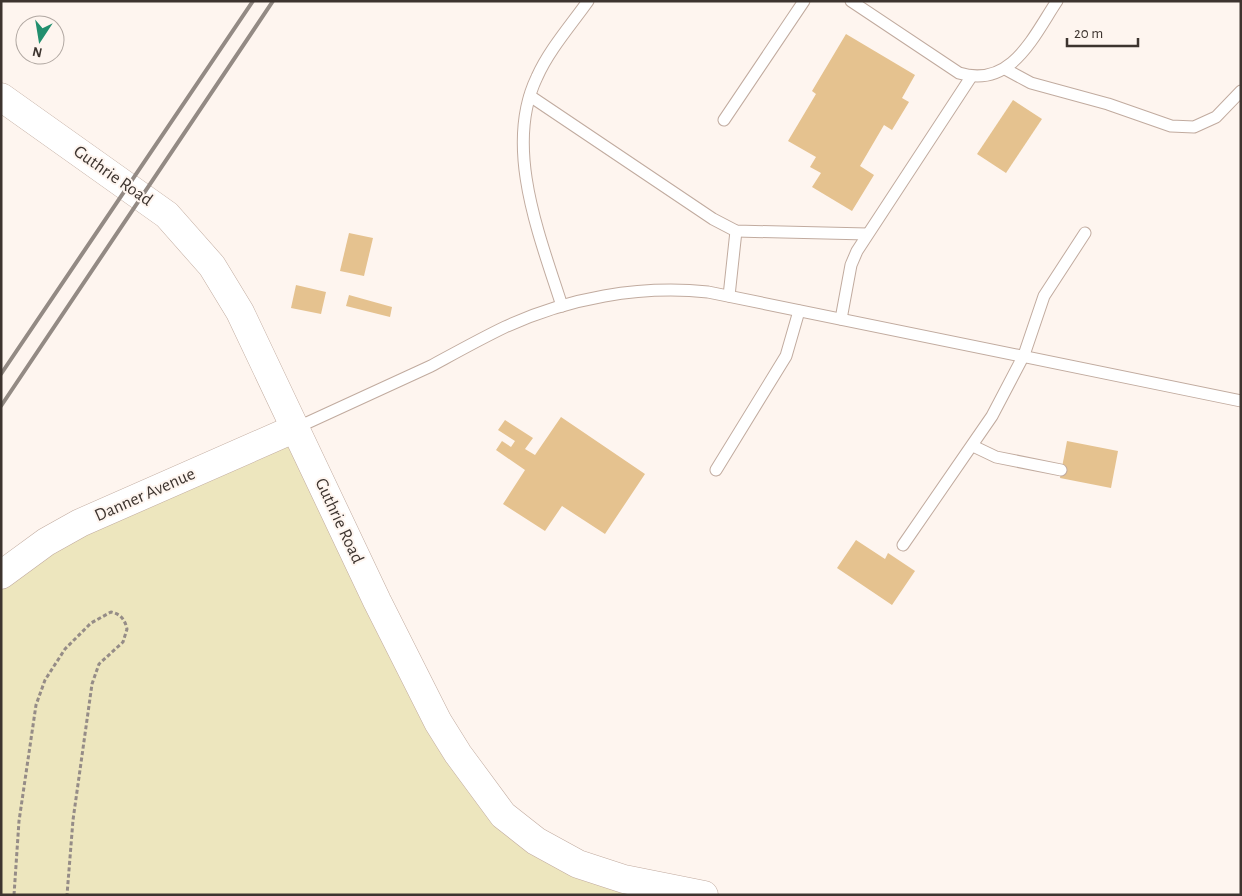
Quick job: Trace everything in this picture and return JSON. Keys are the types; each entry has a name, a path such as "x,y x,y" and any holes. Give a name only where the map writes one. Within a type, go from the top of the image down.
{"street":[{"name":"Guthrie Road","path":"1,97 168,215 212,266 240,312 376,601 438,722 480,785 503,815 536,841 578,864 624,878 704,895"},
{"name":"Danner Avenue","path":"1,575 46,542 80,523 296,428"}],"lane":[{"path":"562,306 536,226 526,183 524,144 526,106 537,76 588,1"},
{"path":"724,120 804,1"},
{"path":"852,1 959,73 971,77 990,76 1005,70 1017,59 1057,1"},
{"path":"1005,70 1031,83 1108,104 1171,126 1194,127 1216,117 1241,91"},
{"path":"841,319 851,266 867,234 971,77"},
{"path":"530,96 713,219 736,231 867,234"},
{"path":"729,296 736,231"},
{"path":"903,545 992,416 1024,355 1044,296 1085,233"},
{"path":"296,428 430,366 506,327 562,306 623,293 658,289 700,291 729,296 1241,401"},
{"path":"716,470 786,356 799,311"},
{"path":"973,446 996,457 1061,470"}],"path":[{"path":"14,895 19,821 36,705 45,680 65,650 91,623 111,612 123,618 127,630 123,642 96,669 92,684 73,820 67,895"}],"shaded area":[{"path":"296,428 438,722 536,841 704,895 1,895 1,575"}],"building":[{"path":"846,34 915,75 902,98 909,102 892,130 884,125 860,166 874,175 852,211 812,187 821,173 810,167 816,157 788,141 816,94 812,91"},
{"path":"1013,100 1042,119 1006,173 977,154"},
{"path":"349,233 373,238 364,276 340,271"},
{"path":"296,285 326,292 321,314 291,308"},
{"path":"349,295 392,307 390,317 346,306"},
{"path":"561,417 645,474 605,534 562,506 545,531 503,504 525,470 496,450 502,441 511,447 515,441 498,430 505,420 533,438 525,449 535,455"},
{"path":"1067,441 1118,451 1111,488 1060,478"},
{"path":"856,540 885,559 888,553 915,571 892,605 837,568"}],"railway":[{"path":"1,374 253,1"},
{"path":"1,406 273,1"}]}
